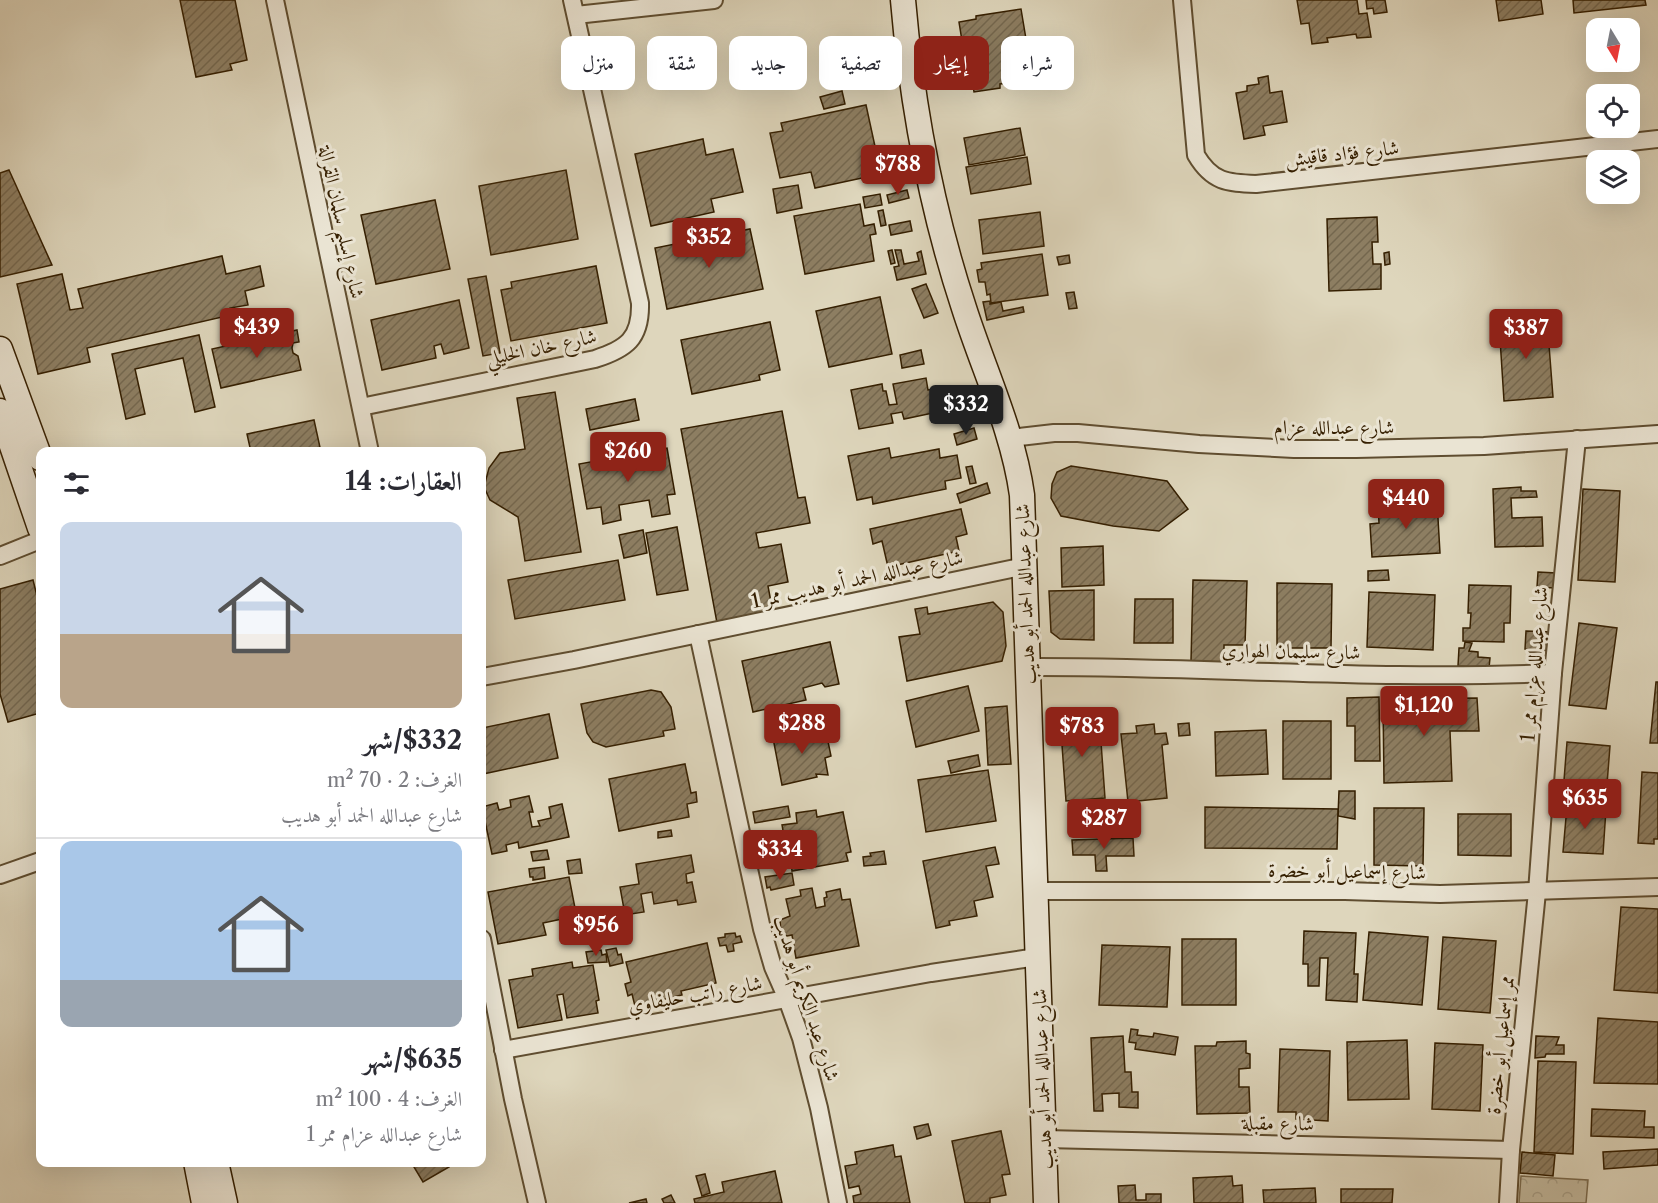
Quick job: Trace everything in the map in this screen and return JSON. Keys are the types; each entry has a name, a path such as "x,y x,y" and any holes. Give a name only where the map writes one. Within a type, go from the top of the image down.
{"street":[{"name":"شارع إسليم سلمان القرالة","path":"275,0 369,447"},
{"path":"574,7 714,0"},
{"name":"شارع عبدالله الحمد أبو هديب","path":"903,0 912,86 926,172 964,309 1011,438 1022,495 1046,1203"},
{"name":"شارع فؤاد قاقيش","path":"1182,0 1196,155 1204,168 1212,175 1225,180 1256,184 1658,139"},
{"name":"شارع خان الخليلي","path":"361,407 595,359 629,343 637,331 640,303 574,7"},
{"path":"0,349 36,447"},
{"path":"0,411 36,516"},
{"name":"شارع عبدالله عزام","path":"1011,438 1078,433 1198,444 1294,449 1484,446 1658,434"},
{"name":"شارع عبدالله عزام ممر 1","path":"1537,892 1553,673 1576,439"},
{"path":"0,556 36,542"},
{"name":"شارع عبدالله الحمد أبو هديب ممر 1","path":"698,634 1025,566"},
{"path":"486,676 698,634"},
{"name":"شارع عبد الكريم أبو هديب","path":"698,634 762,929 773,967 801,1038 819,1108 838,1203"},
{"name":"شارع سليمان الهواري","path":"1027,667 1489,676 1553,673"},
{"path":"0,875 36,862"},
{"name":"شارع إسماعيل أبو خضرة","path":"1035,891 1345,891 1440,894 1658,887"},
{"name":"ممر إسماعيل أبو خضرة","path":"1508,1203 1511,1150 1537,892"},
{"name":"شارع راتب حليفاوي","path":"503,1050 1037,957"},
{"path":"486,960 513,1099 537,1203"},
{"name":"شارع مقبلة","path":"1044,1139 1511,1150"},
{"path":"197,1167 204,1203"},
{"path":"217,1167 225,1203"}],"green space":[{"path":"1521,1176 1588,1180 1586,1203 1519,1203"}],"building":[{"path":"180,0 235,0 247,60 230,64 232,70 196,77"},
{"path":"1297,0 1357,0 1359,14 1367,13 1371,37 1357,38 1356,34 1327,38 1328,42 1312,44 1309,23 1301,24"},
{"path":"1366,0 1385,0 1387,12 1374,14 1373,8 1367,9"},
{"path":"1496,0 1541,0 1543,14 1499,21"},
{"path":"1573,0 1645,0 1646,5 1574,13"},
{"path":"1021,9 1026,36 1001,36 1000,88 989,90 989,36 961,36 959,22 976,19 976,16"},
{"path":"1268,76 1270,93 1282,91 1287,122 1263,126 1265,135 1244,139 1236,93 1247,91 1247,86 1259,84 1258,78"},
{"path":"842,91 845,104 824,109 820,97"},
{"path":"866,105 881,174 815,188 811,172 780,178 770,133 783,131 781,123"},
{"path":"1020,128 1025,155 969,165 964,138"},
{"path":"703,139 706,155 733,149 743,192 711,199 714,212 651,226 635,154"},
{"path":"1027,157 1031,184 971,194 966,167"},
{"path":"9,170 52,265 0,277 0,173"},
{"path":"566,170 578,239 491,255 479,186"},
{"path":"798,185 802,208 777,213 773,189"},
{"path":"907,190 909,198 889,203 887,195"},
{"path":"880,194 882,205 865,208 863,197"},
{"path":"435,200 450,269 376,284 361,215"},
{"path":"860,204 864,226 874,224 876,234 870,235 874,261 805,274 794,216"},
{"path":"883,210 886,225 881,226 878,211"},
{"path":"1040,212 1044,246 983,254 979,220"},
{"path":"1377,217 1378,242 1372,242 1373,264 1381,264 1381,289 1329,291 1327,219"},
{"path":"910,221 912,231 891,235 889,225"},
{"path":"750,229 763,289 667,309 655,248"},
{"path":"892,250 895,263 891,264 888,251"},
{"path":"895,250 901,250 904,264 919,261 917,253 921,251 926,274 897,280 894,267 899,266"},
{"path":"1389,252 1390,264 1385,265 1384,253"},
{"path":"1042,254 1048,295 991,303 985,282 979,282 977,270 982,269 981,263"},
{"path":"1069,255 1070,263 1059,265 1057,257"},
{"path":"222,256 226,274 260,266 264,286 245,291 248,305 230,308 231,315 87,348 90,362 38,374 17,284 62,274 70,310 83,308 78,289"},
{"path":"596,266 607,323 511,341 501,290 512,288 511,282"},
{"path":"486,276 500,353 483,356 468,279"},
{"path":"926,284 938,313 924,318 912,289"},
{"path":"1074,292 1077,308 1069,309 1066,293"},
{"path":"880,297 892,354 829,367 816,311"},
{"path":"459,300 469,348 444,354 441,344 434,346 436,358 382,370 371,320"},
{"path":"990,301 990,304 1001,302 1003,311 1023,307 1024,312 987,320 983,302"},
{"path":"1547,319 1553,397 1504,401 1499,323"},
{"path":"770,322 780,370 759,375 760,380 692,394 681,340"},
{"path":"297,330 299,342 293,343 292,348 293,353 298,356 301,370 221,388 212,349"},
{"path":"199,335 215,407 195,412 183,358 135,369 145,414 126,419 112,354"},
{"path":"921,350 924,364 902,368 900,355"},
{"path":"926,378 928,390 935,389 937,398 930,400 933,413 904,419 902,412 891,414 893,423 859,429 851,390 882,384 889,405 897,404 893,384"},
{"path":"555,392 581,552 525,561 518,517 490,500 486,491 489,468 500,453 525,449 517,398"},
{"path":"635,399 639,420 590,430 586,409"},
{"path":"782,411 798,498 805,497 810,523 756,533 759,548 781,544 788,582 768,586 773,613 717,623 681,429"},
{"path":"314,420 320,447 250,447 247,434"},
{"path":"974,428 977,439 957,445 954,434"},
{"path":"667,448 675,494 667,495 670,514 652,517 649,500 619,505 621,520 603,524 601,507 587,509 579,464"},
{"path":"889,448 891,458 939,449 940,458 957,455 961,478 945,481 946,489 873,504 872,497 857,500 848,456"},
{"path":"972,466 976,483 970,484 966,467"},
{"path":"1071,466 1167,481 1188,509 1159,531 1113,526 1061,516 1051,498 1052,484 1057,472"},
{"path":"987,483 990,493 960,503 957,494"},
{"path":"1521,487 1521,491 1536,491 1537,497 1511,498 1512,518 1542,517 1543,546 1495,547 1493,489"},
{"path":"1583,489 1620,491 1615,582 1578,580"},
{"path":"1437,501 1440,553 1372,557 1370,524 1379,523 1378,505"},
{"path":"961,509 967,534 956,537 959,551 888,567 882,541 873,544 870,529"},
{"path":"677,527 688,590 657,595 646,533"},
{"path":"643,530 647,553 624,558 619,535"},
{"path":"1103,546 1104,585 1062,587 1061,548"},
{"path":"618,560 625,600 515,619 508,580"},
{"path":"1388,570 1389,580 1368,581 1368,571"},
{"path":"1538,572 1556,573 1555,588 1537,587"},
{"path":"33,580 36,592 36,714 8,722 0,694 0,589"},
{"path":"1193,580 1247,581 1245,645 1224,645 1224,662 1191,661"},
{"path":"1277,583 1332,584 1331,648 1277,648"},
{"path":"1469,585 1511,586 1510,623 1504,623 1504,642 1463,641 1463,628 1470,628"},
{"path":"1094,590 1094,640 1060,639 1051,632 1049,591"},
{"path":"1369,592 1435,595 1433,650 1367,647"},
{"path":"1135,599 1173,599 1173,643 1134,643"},
{"path":"993,602 1003,612 1006,646 1002,661 907,681 899,637 920,634 915,609 927,607 928,614"},
{"path":"1579,623 1617,628 1606,709 1569,705"},
{"path":"1526,631 1551,632 1549,651 1525,649"},
{"path":"830,642 839,684 825,687 822,683 803,688 806,700 753,712 742,661"},
{"path":"1465,642 1472,643 1469,651 1478,652 1478,657 1490,658 1489,668 1458,666 1459,648 1464,648"},
{"path":"1656,682 1658,682 1658,743 1650,743"},
{"path":"968,686 979,731 916,747 906,701"},
{"path":"651,690 661,692 671,707 675,729 663,731 664,736 606,747 593,742 587,733 581,704"},
{"path":"1379,697 1380,761 1355,761 1355,726 1347,726 1347,698"},
{"path":"1477,698 1479,731 1450,731 1452,781 1384,783 1383,699"},
{"path":"1007,706 1011,764 988,765 985,708"},
{"path":"549,714 558,758 486,773 486,727"},
{"path":"1099,714 1105,798 1066,801 1060,717"},
{"path":"1283,721 1331,721 1331,779 1283,779"},
{"path":"1189,723 1190,735 1179,736 1178,724"},
{"path":"1154,724 1155,734 1166,733 1168,744 1162,745 1167,798 1128,802 1121,734 1137,733 1136,726"},
{"path":"825,727 831,756 825,758 828,775 816,774 817,777 782,785 773,738"},
{"path":"1266,730 1268,774 1216,776 1215,732"},
{"path":"1567,742 1610,746 1606,797 1563,793"},
{"path":"978,755 980,766 951,773 948,761"},
{"path":"685,764 691,793 696,792 697,802 687,804 689,817 619,831 609,779"},
{"path":"988,770 996,821 926,832 918,780"},
{"path":"1642,772 1658,773 1658,839 1654,839 1654,844 1638,843"},
{"path":"1339,791 1355,791 1355,819 1338,816"},
{"path":"529,796 533,812 529,812 532,827 540,826 538,821 551,818 549,807 562,804 569,837 519,848 518,842 506,845 507,851 492,854 486,826 486,806 497,803 499,810 511,807 510,800"},
{"path":"788,806 790,817 755,823 753,812"},
{"path":"1567,806 1606,809 1603,854 1563,852"},
{"path":"1205,807 1338,809 1337,849 1205,848"},
{"path":"1374,808 1424,808 1423,866 1374,865"},
{"path":"816,810 817,817 843,812 851,852 846,853 848,861 792,871 791,862 780,863 777,848 786,847 782,825 797,823 796,813"},
{"path":"1458,814 1511,814 1511,856 1458,855"},
{"path":"671,830 672,836 658,838 658,832"},
{"path":"1133,838 1134,856 1106,856 1107,871 1096,871 1095,855 1073,855 1072,840"},
{"path":"995,847 999,864 986,866 993,897 974,901 977,916 949,921 950,925 936,928 923,861"},
{"path":"547,850 549,859 533,861 531,852"},
{"path":"884,851 886,864 864,866 863,857 871,856 870,853"},
{"path":"691,855 694,872 686,874 687,883 692,882 696,902 678,905 677,900 654,904 652,892 641,894 644,912 625,915 620,887 639,884 636,864"},
{"path":"580,859 582,873 569,874 567,861"},
{"path":"544,867 545,878 533,880 533,877 530,877 529,869"},
{"path":"792,873 794,885 771,890 770,887 767,888 765,877"},
{"path":"569,877 579,929 564,932 562,919 543,923 546,935 498,944 488,892"},
{"path":"812,888 816,908 825,906 826,892 840,889 842,900 850,899 859,946 796,958 792,935 787,936 781,933 780,920 790,916 786,899 801,896 800,890"},
{"path":"1621,907 1658,909 1658,993 1614,990"},
{"path":"1304,931 1356,933 1354,974 1358,974 1357,1002 1326,1000 1328,958 1320,958 1319,986 1308,986 1308,964 1303,964"},
{"path":"1369,932 1428,937 1422,1005 1363,1000"},
{"path":"735,933 736,937 740,936 742,942 733,944 734,951 728,952 726,945 720,946 718,938 725,937 725,934"},
{"path":"1443,937 1496,941 1490,1013 1438,1009"},
{"path":"1182,939 1236,939 1236,1005 1182,1005"},
{"path":"707,943 716,983 681,991 682,995 635,1006 632,994 628,996 625,984 631,982 626,962"},
{"path":"1102,945 1170,947 1167,1007 1099,1005"},
{"path":"616,948 618,955 621,954 623,963 610,966 606,950"},
{"path":"601,950 602,955 606,954 607,962 588,963 586,952"},
{"path":"572,962 573,968 593,965 599,1000 596,1001 598,1013 567,1018 563,994 557,995 562,1020 518,1028 509,980 533,976 532,969"},
{"path":"642,1012 643,1022 633,1023 632,1014"},
{"path":"1598,1018 1658,1022 1658,1084 1594,1083"},
{"path":"1131,1029 1138,1030 1137,1035 1153,1037 1154,1033 1178,1037 1175,1055 1135,1049 1136,1043 1129,1042"},
{"path":"1123,1036 1125,1072 1131,1072 1132,1092 1138,1092 1138,1108 1119,1107 1119,1093 1102,1094 1103,1111 1094,1111 1091,1038"},
{"path":"1536,1036 1559,1037 1556,1045 1564,1045 1564,1054 1546,1054 1545,1057 1535,1058"},
{"path":"1407,1040 1409,1099 1348,1100 1347,1042"},
{"path":"1246,1041 1246,1053 1250,1054 1250,1068 1239,1069 1239,1087 1249,1087 1250,1113 1197,1114 1195,1046 1216,1046 1217,1042"},
{"path":"1435,1043 1483,1045 1480,1111 1432,1109"},
{"path":"1280,1049 1330,1051 1328,1121 1296,1119 1296,1112 1278,1112"},
{"path":"1538,1061 1576,1062 1573,1154 1534,1152"},
{"path":"1592,1109 1645,1111 1644,1127 1654,1127 1654,1138 1591,1136"},
{"path":"928,1124 931,1135 917,1139 914,1127"},
{"path":"1001,1131 1010,1174 1002,1175 1006,1195 990,1198 990,1203 965,1203 952,1141"},
{"path":"893,1145 895,1157 901,1156 910,1203 854,1203 853,1196 861,1194 859,1186 849,1188 845,1166 857,1164 855,1152"},
{"path":"1658,1149 1658,1165 1604,1169 1603,1152"},
{"path":"1522,1152 1555,1155 1553,1176 1520,1173"},
{"path":"414,1167 449,1167 423,1182"},
{"path":"775,1171 782,1203 695,1203 694,1199 724,1192 722,1182"},
{"path":"705,1174 710,1193 702,1196 696,1176"},
{"path":"1232,1176 1233,1186 1242,1185 1243,1203 1194,1203 1193,1178"},
{"path":"1135,1185 1136,1200 1146,1200 1146,1194 1161,1194 1161,1203 1119,1203 1118,1186"},
{"path":"1315,1188 1316,1203 1264,1203 1263,1190"},
{"path":"1341,1189 1393,1189 1392,1203 1341,1203"},
{"path":"671,1195 675,1203 664,1203 662,1199"},
{"path":"646,1199 647,1203 629,1203"}]}
